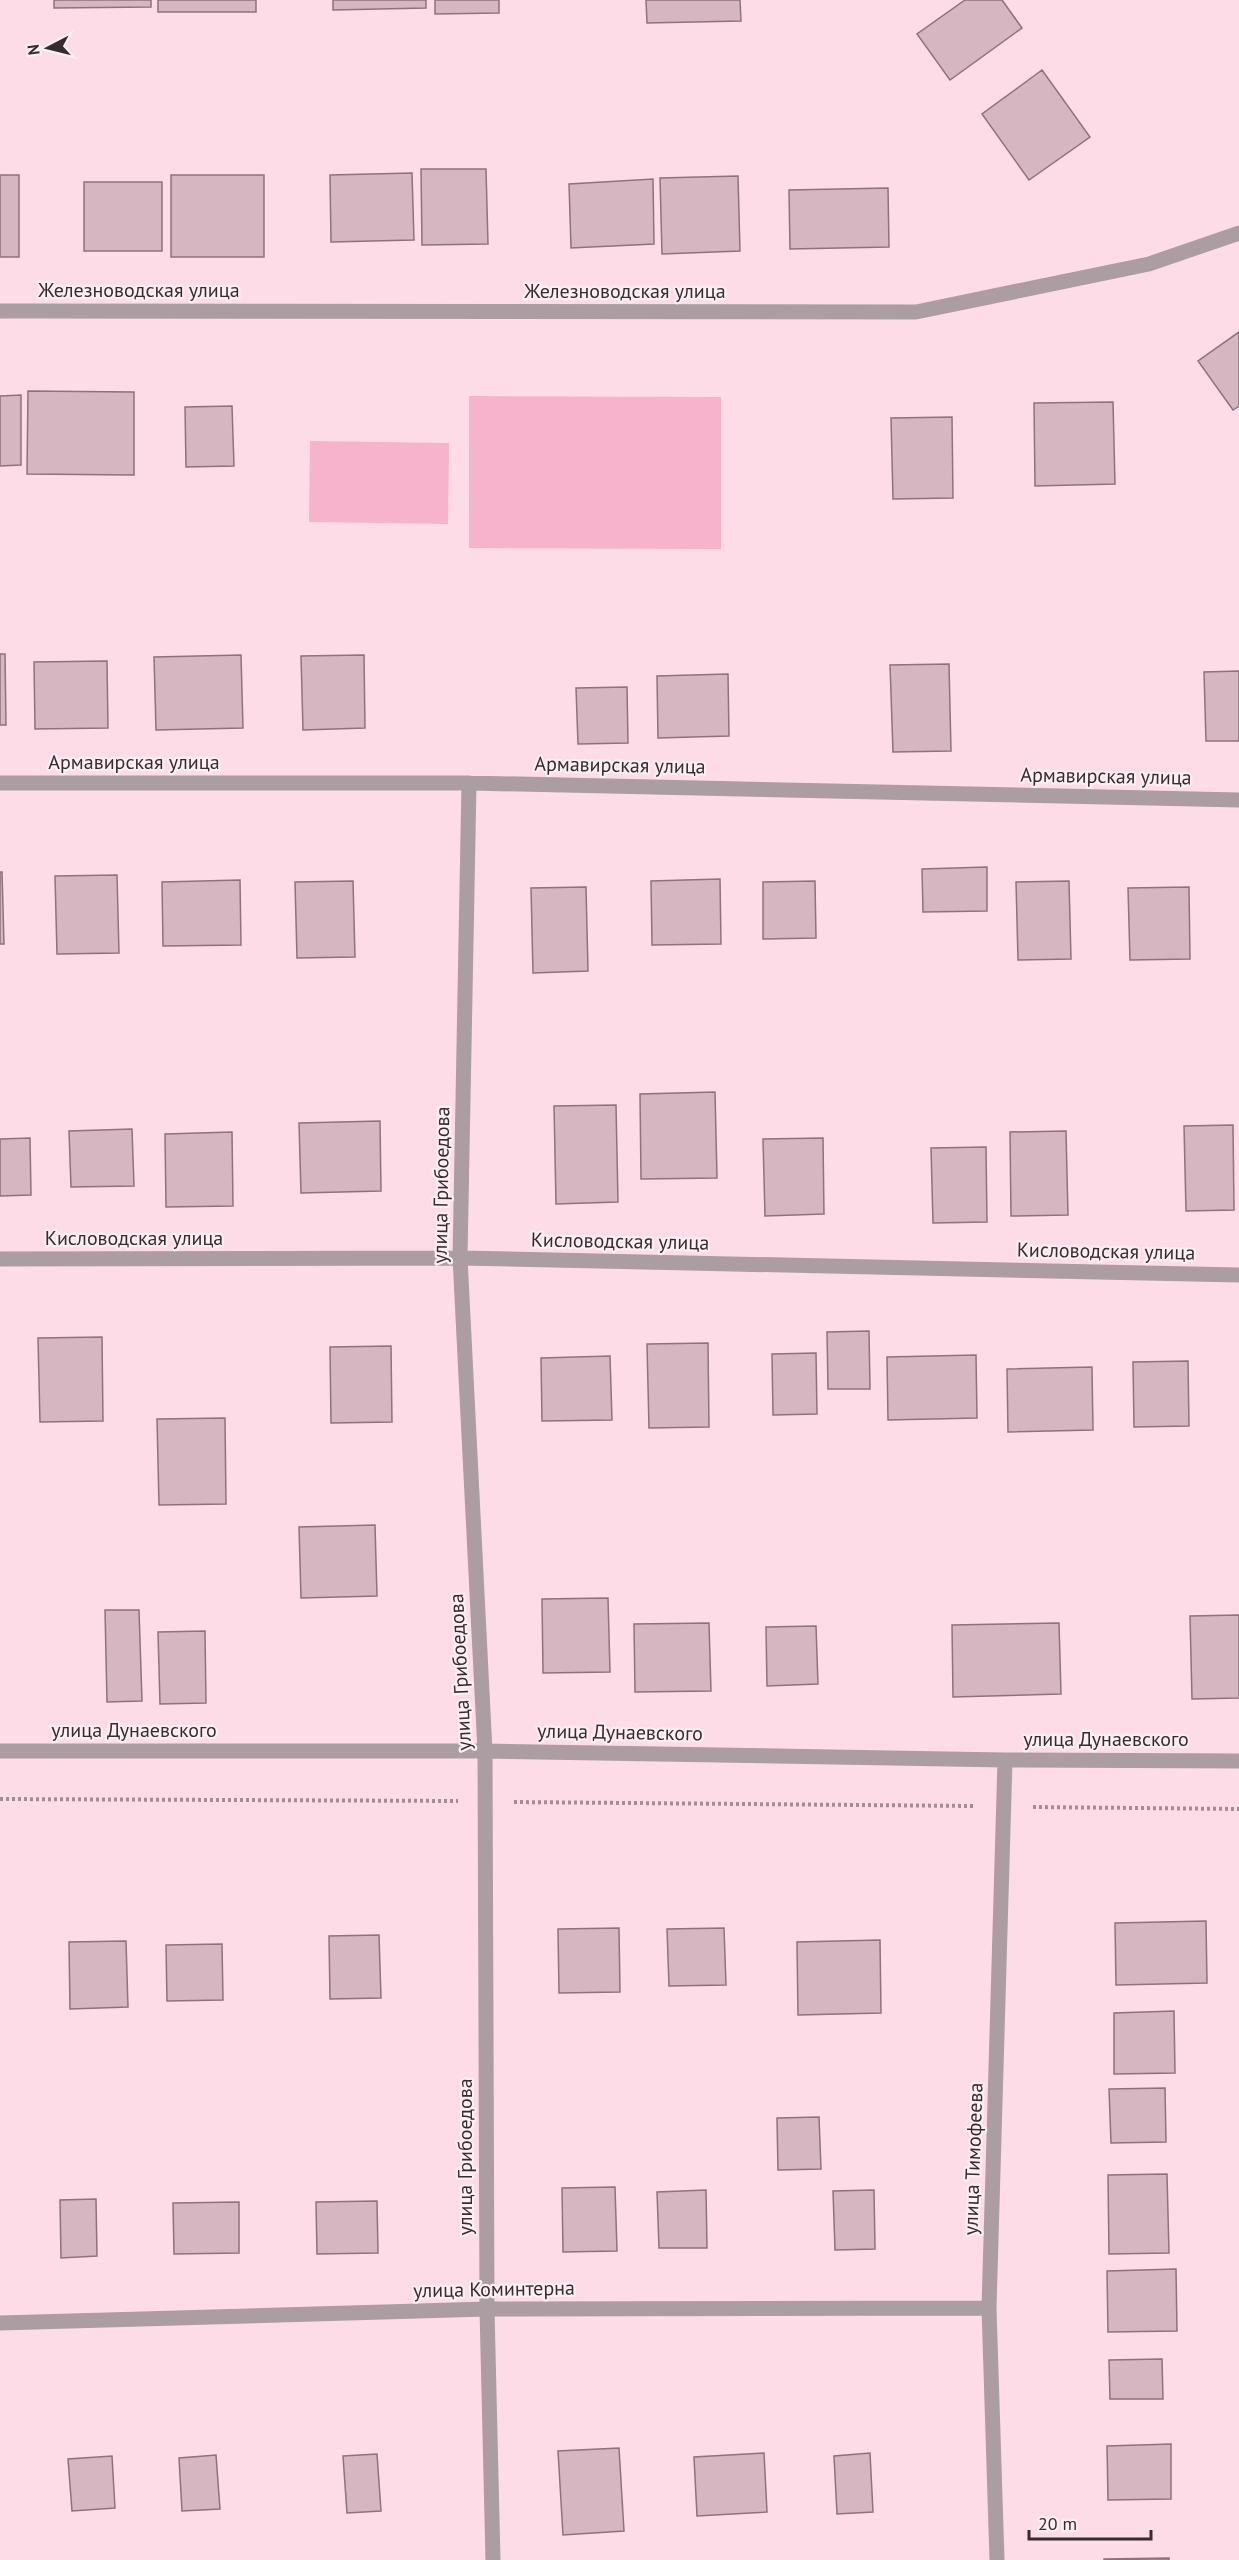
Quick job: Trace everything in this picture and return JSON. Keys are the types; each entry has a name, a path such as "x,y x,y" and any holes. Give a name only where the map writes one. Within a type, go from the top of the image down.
{"street":[{"name":"Железноводская улица","path":"0,311 916,312 1149,264 1239,233"},
{"name":"Армавирская улица","path":"0,783 469,783 1239,800"},
{"name":"улица Грибоедова","path":"469,783 460,1258 485,1751 487,2309 493,2560"},
{"name":"Кисловодская улица","path":"0,1259 460,1258 1239,1275"},
{"name":"улица Дунаевского","path":"0,1751 485,1751 1005,1760 1239,1761"},
{"name":"улица Тимофеева","path":"997,2560 989,2308 1005,1760"},
{"name":"улица Коминтерна","path":"0,2324 487,2309 989,2308"}],"path":[{"path":"0,1799 1239,1809"}],"shaded area":[{"path":"469,396 721,397 721,549 469,548"},
{"path":"310,441 449,443 448,524 309,522"}],"building":[{"path":"54,0 151,0 151,7 54,8"},
{"path":"158,0 256,0 256,12 158,12"},
{"path":"333,0 426,0 426,8 333,10"},
{"path":"435,0 499,0 499,13 435,14"},
{"path":"646,0 740,0 741,21 647,23"},
{"path":"965,0 1002,0 1022,28 950,80 917,34"},
{"path":"1042,70 1090,137 1029,180 982,114"},
{"path":"421,169 486,169 488,244 422,245"},
{"path":"412,173 414,240 331,242 330,175"},
{"path":"0,175 19,175 19,257 0,257"},
{"path":"171,175 264,175 264,257 171,257"},
{"path":"738,176 740,251 662,254 660,178"},
{"path":"653,179 654,244 571,248 569,184"},
{"path":"84,182 162,182 162,251 84,251"},
{"path":"888,188 889,247 790,249 789,190"},
{"path":"1239,332 1239,406 1233,410 1198,361"},
{"path":"28,391 134,392 134,475 27,474"},
{"path":"21,395 21,465 0,466 0,396"},
{"path":"1113,402 1115,484 1035,486 1034,403"},
{"path":"232,406 234,466 186,467 185,407"},
{"path":"952,417 953,498 893,499 891,418"},
{"path":"0,654 5,654 6,725 0,725"},
{"path":"241,655 243,728 156,730 154,657"},
{"path":"364,655 365,728 303,730 301,656"},
{"path":"107,661 108,728 35,729 34,662"},
{"path":"949,664 951,751 893,752 890,665"},
{"path":"1239,671 1239,741 1206,741 1204,672"},
{"path":"728,674 729,736 658,738 657,676"},
{"path":"627,687 628,743 578,744 576,688"},
{"path":"987,867 987,911 923,912 922,869"},
{"path":"0,872 2,872 4,944 0,944"},
{"path":"117,875 119,953 57,954 55,876"},
{"path":"720,879 721,944 652,945 651,881"},
{"path":"240,880 241,945 163,946 162,882"},
{"path":"353,881 355,957 297,958 295,882"},
{"path":"815,881 816,938 763,939 763,882"},
{"path":"1069,881 1071,959 1018,960 1016,882"},
{"path":"586,887 588,971 533,973 531,888"},
{"path":"1189,887 1190,959 1130,960 1128,888"},
{"path":"715,1092 717,1178 641,1179 640,1094"},
{"path":"616,1105 618,1202 556,1204 554,1106"},
{"path":"380,1121 381,1191 301,1193 299,1123"},
{"path":"1233,1125 1234,1210 1186,1211 1184,1126"},
{"path":"132,1129 134,1186 71,1187 69,1131"},
{"path":"1066,1131 1068,1215 1011,1216 1010,1132"},
{"path":"232,1132 233,1206 166,1207 165,1134"},
{"path":"30,1138 31,1195 0,1196 0,1139"},
{"path":"823,1138 824,1214 765,1216 763,1139"},
{"path":"986,1147 987,1222 933,1223 931,1148"},
{"path":"869,1331 870,1389 828,1389 827,1332"},
{"path":"102,1337 103,1421 40,1422 38,1338"},
{"path":"708,1343 709,1427 649,1428 647,1344"},
{"path":"391,1346 392,1422 331,1423 330,1347"},
{"path":"816,1353 817,1414 773,1415 772,1354"},
{"path":"976,1355 977,1418 888,1420 887,1357"},
{"path":"610,1356 612,1420 542,1421 541,1358"},
{"path":"1188,1361 1189,1426 1134,1427 1133,1362"},
{"path":"1092,1367 1093,1430 1008,1432 1007,1369"},
{"path":"225,1418 226,1504 159,1505 157,1419"},
{"path":"375,1525 377,1596 301,1598 299,1527"},
{"path":"608,1598 610,1672 543,1673 542,1599"},
{"path":"105,1610 139,1610 142,1701 107,1702"},
{"path":"1239,1615 1239,1698 1192,1699 1190,1616"},
{"path":"709,1623 711,1691 635,1692 634,1624"},
{"path":"1059,1623 1061,1694 953,1697 952,1625"},
{"path":"816,1626 818,1684 767,1686 766,1627"},
{"path":"205,1631 206,1703 160,1704 158,1632"},
{"path":"1206,1921 1207,1983 1116,1985 1115,1923"},
{"path":"619,1928 620,1992 559,1993 558,1929"},
{"path":"724,1928 726,1985 669,1986 667,1929"},
{"path":"379,1935 381,1998 330,1999 329,1936"},
{"path":"880,1940 881,2013 798,2015 797,1942"},
{"path":"126,1941 128,2007 70,2009 69,1942"},
{"path":"222,1944 223,2000 167,2001 166,1945"},
{"path":"1174,2011 1175,2073 1114,2074 1114,2013"},
{"path":"1165,2088 1166,2142 1111,2143 1109,2089"},
{"path":"819,2117 821,2169 778,2170 777,2118"},
{"path":"1167,2174 1169,2253 1109,2254 1108,2175"},
{"path":"615,2187 617,2251 563,2252 562,2188"},
{"path":"706,2190 707,2248 659,2248 657,2192"},
{"path":"874,2190 875,2249 835,2250 833,2191"},
{"path":"96,2199 97,2256 61,2258 60,2200"},
{"path":"377,2201 378,2253 317,2254 316,2202"},
{"path":"239,2202 239,2253 174,2254 173,2203"},
{"path":"1176,2269 1177,2331 1108,2332 1107,2271"},
{"path":"1162,2359 1163,2399 1110,2399 1109,2360"},
{"path":"1171,2444 1171,2499 1108,2500 1107,2446"},
{"path":"619,2448 624,2531 563,2535 558,2451"},
{"path":"764,2453 767,2512 697,2516 694,2457"},
{"path":"870,2453 873,2512 837,2514 834,2456"},
{"path":"377,2454 381,2511 347,2513 343,2456"},
{"path":"216,2455 220,2509 182,2511 179,2458"},
{"path":"112,2456 115,2508 72,2511 68,2459"},
{"path":"1169,2558 1169,2560 1104,2560 1104,2559"}]}
